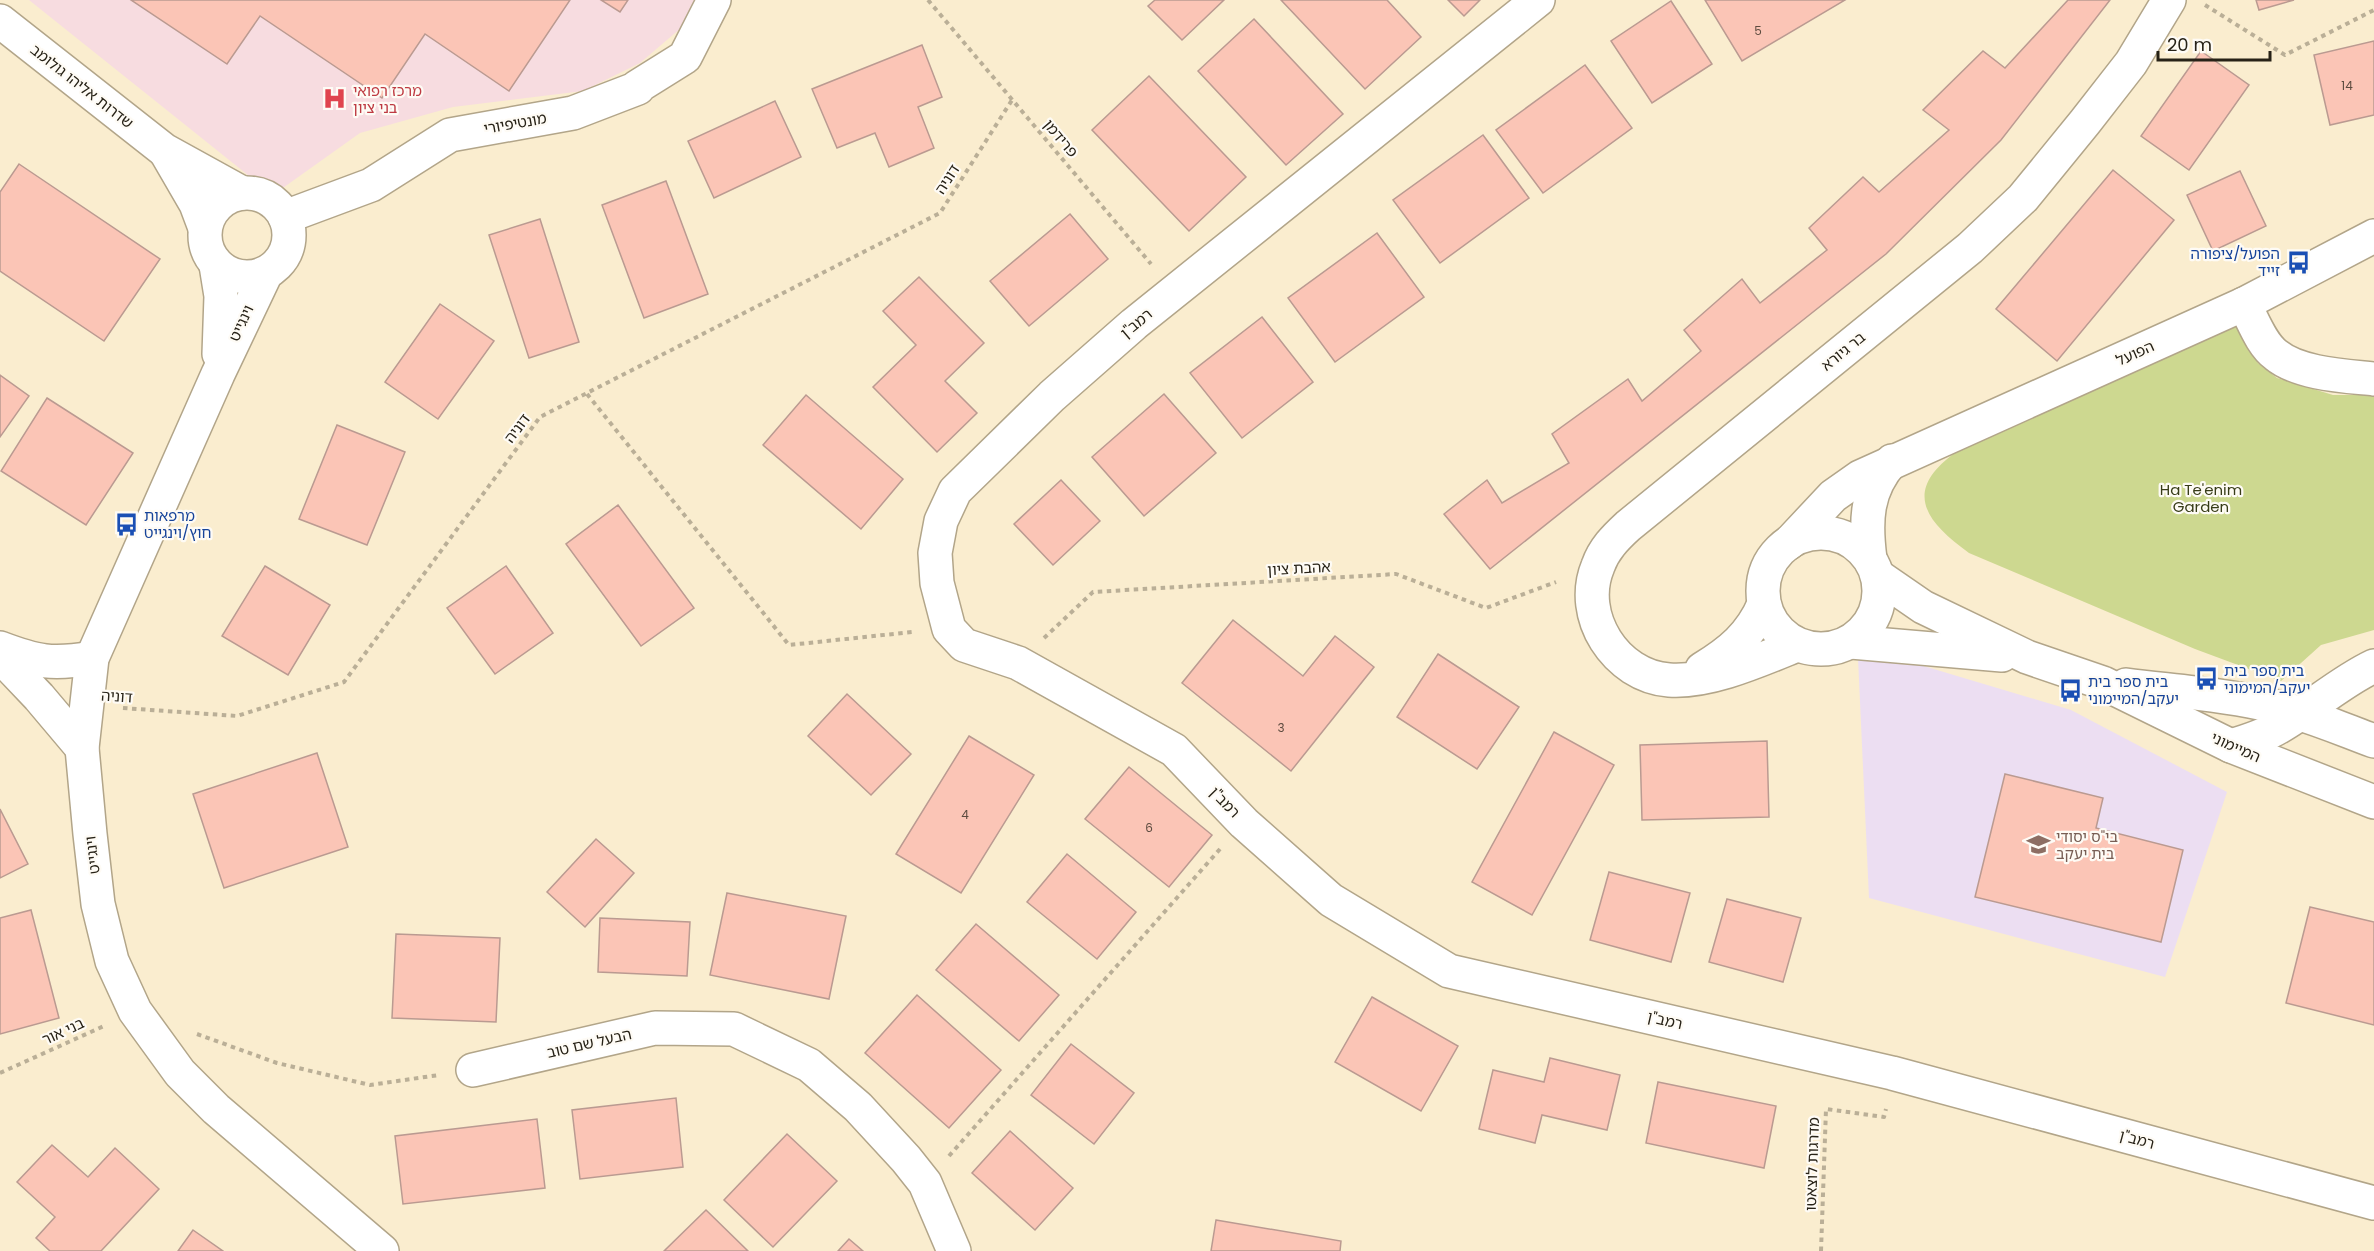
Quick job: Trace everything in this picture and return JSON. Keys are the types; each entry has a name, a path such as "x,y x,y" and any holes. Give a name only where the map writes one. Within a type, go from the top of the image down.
{"street":[{"name":"מונטיפיורי","path":"285,217 371,185 450,135 573,113 638,88 685,57 714,0"},
{"name":"רמב\"ן","path":"1538,0 1175,292 1052,396 955,491 942,521 935,553 937,583 950,628 964,645 1018,663 1174,750 1244,823 1330,900 1449,970 1892,1072 2374,1203"},
{"name":"בר גיורא","path":"1797,645 1714,674 1669,680 1644,674 1622,661 1605,641 1594,618 1592,592 1597,567 1609,544 1628,526 1961,255 2023,198 2131,63 2169,0"},
{"name":"שדרות אליהו גולומב","path":"0,21 164,150 242,193"},
{"name":"שדרות אליהו גולומב","path":"164,150 192,196 205,228"},
{"path":"242,193 268,198 278,206 285,217 289,236 285,255 277,266 266,273 254,277 240,277 227,273 216,265 209,254 205,241 205,228 218,204 230,197 242,193"},
{"name":"הפועל","path":"1789,543 1833,496 1860,477 2244,304 2374,236"},
{"name":"וינגייט","path":"216,265 221,296 218,374"},
{"name":"וינגייט","path":"266,273 218,374 92,658 82,748 98,904 112,961 135,1011 180,1073 216,1109 382,1251"},
{"path":"2244,304 2275,355 2292,365 2340,376 2374,379"},
{"path":"1874,567 1857,545 1840,536 1823,533 1805,535 1789,543 1776,554 1767,570 1762,586 1764,604 1770,620 1781,634 1797,645 1815,650 1834,648 1851,642 1866,630 1876,613 1880,595 1867,518 1870,499 1877,481 1892,461"},
{"name":"המיימוני","path":"1874,567 1923,607 2027,657 2103,683 2231,746 2374,802"},
{"path":"1669,680 1702,669 1729,652 1749,632 1764,604"},
{"name":"המיימוני","path":"1851,642 2027,657"},
{"path":"0,648 35,661 64,663 92,658"},
{"path":"0,656 39,697 82,748"},
{"path":"2231,746 2278,728 2359,673 2374,666"},
{"name":"המיימוני","path":"2103,683 2238,699 2301,713 2374,741"},
{"name":"הבעל שם טוב","path":"473,1070 656,1028 734,1029 809,1065 858,1107 925,1183 954,1251"}],"path":[{"name":"פרידמן","path":"928,0 1175,292"},
{"path":"2196,0 2285,56 2374,10"},
{"name":"דוניה","path":"86,706 237,716 344,682 540,417 940,213 1012,100"},
{"path":"587,394 789,645 950,628"},
{"name":"אהבת ציון","path":"1018,663 1093,592 1396,574 1486,608 1597,567"},
{"path":"925,1183 1244,823"},
{"name":"בני אור","path":"0,1073 135,1011"},
{"path":"190,1031 277,1063 370,1085 473,1070"},
{"name":"מדרגות לוצאטו","path":"1821,1251 1826,1109 1884,1117 1892,1072"}],"shaded area":[{"name":"מרכז רפואי בני ציון","path":"29,0 697,0 695,16 640,63 583,91 453,107 360,133 273,195"},
{"name":"בי\"ס יסודי בית יעקב","path":"1858,658 1917,664 2071,710 2227,792 2165,977 1869,898"}],"green space":[{"name":"Ha Te'enim Garden","path":"2235,323 2258,363 2277,378 2333,395 2374,395 2374,630 2321,645 2281,681 2195,649 1969,553 1941,529 1931,517 1926,505 1925,493 1929,480 1939,466 1956,452"}],"building":[{"path":"131,0 570,0 509,91 425,34 382,98 260,16 227,64"},
{"path":"601,0 628,0 620,12"},
{"path":"1155,0 1224,0 1182,40 1148,6"},
{"path":"1281,0 1387,0 1421,37 1365,89"},
{"path":"1448,0 1480,0 1464,16"},
{"path":"1705,0 1845,0 1742,61"},
{"path":"2068,0 2110,0 2001,140 1886,254 1490,569 1444,514 1487,480 1502,503 1569,463 1552,434 1628,379 1642,401 1701,351 1684,330 1742,279 1760,303 1827,250 1809,228 1863,177 1879,192 1949,130 1923,110 1983,51 2005,68"},
{"path":"2256,0 2294,0 2259,10"},
{"path":"1671,1 1712,64 1652,103 1611,41"},
{"path":"1254,19 1343,114 1286,165 1198,71"},
{"path":"2374,41 2374,115 2330,125 2314,55"},
{"path":"922,45 942,97 918,107 934,148 889,167 875,133 837,148 812,89"},
{"path":"2201,51 2249,85 2189,170 2141,136"},
{"path":"1585,65 1632,128 1543,193 1496,130"},
{"path":"1149,76 1246,177 1189,231 1092,130"},
{"path":"775,101 801,157 714,198 688,141"},
{"path":"1483,135 1529,198 1440,263 1393,200"},
{"path":"19,164 160,259 104,341 0,271 0,192"},
{"path":"2113,170 2174,220 2057,361 1996,309"},
{"path":"2240,171 2266,226 2213,251 2187,195"},
{"path":"666,181 708,294 644,318 602,205"},
{"path":"1070,214 1108,259 1029,326 990,281"},
{"path":"540,219 579,342 529,358 489,235"},
{"path":"1377,233 1424,297 1335,362 1288,298"},
{"path":"919,277 984,343 945,381 977,413 937,452 873,387 916,345 883,311"},
{"path":"440,304 494,341 438,419 385,382"},
{"path":"1262,317 1313,382 1242,438 1190,373"},
{"path":"0,375 29,396 0,437"},
{"path":"1164,394 1216,453 1144,516 1092,457"},
{"path":"806,395 903,479 861,529 763,445"},
{"path":"47,398 133,453 86,525 1,471"},
{"path":"337,425 405,452 367,545 299,519"},
{"path":"1061,480 1100,521 1053,565 1014,524"},
{"path":"618,505 694,608 641,646 566,544"},
{"path":"265,566 330,605 288,675 222,636"},
{"path":"506,566 553,633 495,674 447,608"},
{"path":"1233,620 1303,676 1335,636 1374,667 1291,771 1182,683"},
{"path":"1438,654 1519,707 1477,769 1397,717"},
{"path":"847,694 911,754 871,795 808,736"},
{"path":"1554,732 1614,765 1532,915 1472,882"},
{"path":"969,736 1034,775 961,893 896,854"},
{"path":"1767,741 1769,817 1642,820 1640,745"},
{"path":"317,753 348,847 224,888 193,794"},
{"path":"1129,767 1212,835 1169,887 1085,819"},
{"path":"2005,774 2103,798 2096,828 2183,850 2161,942 1975,897"},
{"path":"0,809 28,864 0,878"},
{"path":"596,839 634,873 585,927 547,892"},
{"path":"1067,854 1136,912 1097,959 1027,902"},
{"path":"1609,872 1690,893 1671,962 1590,940"},
{"path":"727,893 846,916 829,999 710,975"},
{"path":"1727,899 1801,918 1783,982 1709,962"},
{"path":"2310,907 2374,922 2374,1025 2286,1003"},
{"path":"31,910 59,1018 0,1034 0,918"},
{"path":"600,918 690,922 687,976 598,972"},
{"path":"976,924 1059,995 1019,1041 936,970"},
{"path":"396,934 500,938 496,1022 392,1018"},
{"path":"917,995 1001,1070 949,1128 865,1053"},
{"path":"1372,997 1458,1046 1421,1111 1335,1062"},
{"path":"1071,1044 1134,1093 1094,1144 1031,1095"},
{"path":"1550,1058 1620,1075 1607,1130 1542,1115 1535,1143 1479,1129 1493,1070 1544,1082"},
{"path":"1658,1082 1776,1106 1764,1168 1646,1143"},
{"path":"676,1098 683,1167 580,1179 572,1110"},
{"path":"537,1119 545,1188 403,1204 395,1136"},
{"path":"1010,1131 1073,1188 1035,1230 972,1173"},
{"path":"787,1134 837,1181 773,1247 724,1200"},
{"path":"52,1145 88,1177 115,1148 159,1189 101,1251 50,1251 36,1238 55,1217 17,1182"},
{"path":"706,1210 748,1251 664,1251"},
{"path":"1216,1220 1341,1241 1340,1251 1211,1251"},
{"path":"193,1230 223,1251 178,1251"},
{"path":"849,1239 863,1251 838,1251"}],"place":[{"name":"מרכז רפואי בני ציון","path":"335,99"},
{"name":"הפועל/ציפורה זייד","path":"2298,262"},
{"name":"מרפאות חוץ/וינגייט","path":"126,524"},
{"name":"בית ספר בית יעקב/המימוני","path":"2206,679"},
{"name":"בית ספר בית יעקב/המיימוני","path":"2070,690"},
{"name":"בי\"ס יסודי בית יעקב","path":"2038,845"}]}
